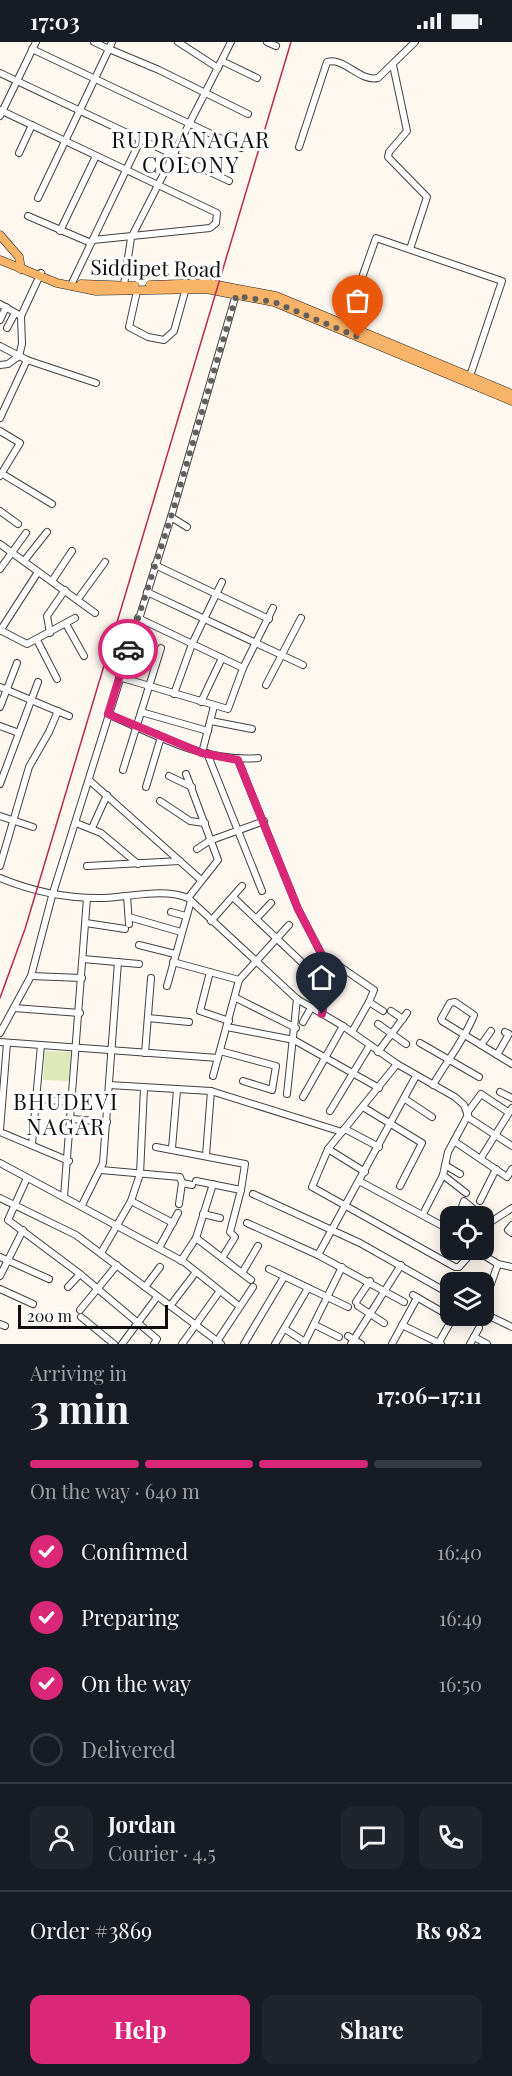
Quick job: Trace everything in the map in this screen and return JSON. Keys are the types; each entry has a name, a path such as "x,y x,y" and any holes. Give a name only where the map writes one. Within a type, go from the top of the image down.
{"main road":[{"path":"0,235 10,246 21,267"},
{"path":"1,258 10,246"},
{"name":"Siddipet Road","path":"1,258 74,288 96,291 186,288 276,296 512,394"},
{"name":"Siddipet Road","path":"40,274 72,283 124,285 207,283 274,302 512,401"}],"street":[{"path":"28,216 60,231 92,242 210,228 216,223 217,213 1,112 36,42"},
{"path":"94,42 248,114"},
{"path":"38,198 112,42"},
{"path":"178,42 218,68"},
{"path":"124,285 131,238 230,44 222,42"},
{"path":"267,42 276,46"},
{"path":"299,147 327,62 334,61 372,79 382,75 413,43"},
{"path":"32,49 242,148"},
{"path":"222,61 257,78"},
{"path":"393,65 407,131 388,152 388,157 427,197 410,249"},
{"path":"0,73 140,141 230,181"},
{"path":"20,153 32,125"},
{"path":"72,283 140,141"},
{"path":"60,231 96,156"},
{"path":"347,310 353,303 376,238 502,281 470,376"},
{"path":"7,328 18,314 40,274"},
{"path":"137,291 129,327 148,337 164,340 174,331 186,288"},
{"path":"0,1033 31,976 51,896 171,517 237,292"},
{"path":"0,320 3,306 18,314"},
{"path":"0,365 8,364 19,356 22,345 18,314"},
{"path":"0,346 27,360 96,383"},
{"path":"0,418 27,360"},
{"path":"0,430 20,443 0,474 52,504"},
{"path":"0,511 18,524"},
{"path":"171,517 187,527"},
{"path":"24,561 47,532"},
{"path":"0,569 26,533"},
{"path":"163,542 171,545"},
{"path":"0,544 95,613"},
{"path":"52,581 72,550"},
{"path":"78,599 105,562"},
{"path":"155,565 270,618"},
{"path":"38,572 0,630 23,644 38,640 75,618"},
{"path":"174,694 192,644 222,582"},
{"path":"50,633 46,616 65,590"},
{"path":"147,592 303,665"},
{"path":"119,677 228,709 243,668 273,608"},
{"path":"138,618 243,668"},
{"path":"266,685 302,618"},
{"path":"66,624 84,656"},
{"path":"38,640 57,679"},
{"path":"123,770 161,648"},
{"path":"201,702 222,658"},
{"path":"0,707 3,688 17,663"},
{"path":"0,784 38,682"},
{"path":"3,688 69,716"},
{"path":"214,706 204,753 262,891"},
{"path":"0,867 29,767 50,732 58,711"},
{"path":"141,712 208,731"},
{"path":"108,714 135,727 204,753 238,760 258,758"},
{"path":"211,721 252,729"},
{"path":"0,726 19,733"},
{"path":"146,787 161,737"},
{"path":"0,757 8,760"},
{"path":"238,760 302,918 323,957 327,980 322,1014"},
{"path":"168,986 190,899 201,880 218,860 186,774"},
{"path":"169,776 192,787"},
{"path":"89,780 201,880"},
{"path":"92,828 107,795"},
{"path":"160,801 190,821 206,823"},
{"path":"0,816 33,827"},
{"path":"197,849 212,840 264,821"},
{"path":"76,823 92,828 138,864"},
{"path":"87,866 180,861"},
{"path":"0,878 51,896 87,898 173,894 190,899 297,999 343,1026 397,1064 461,1101 468,1114 512,1146"},
{"path":"211,921 243,886"},
{"path":"127,896 127,923"},
{"path":"233,897 313,973"},
{"path":"64,1197 69,1161 87,898"},
{"path":"256,919 271,903"},
{"path":"171,912 186,916"},
{"path":"86,923 127,923 181,932"},
{"path":"213,1076 236,998 239,980 289,925"},
{"path":"139,945 210,972 239,980"},
{"path":"83,959 139,964"},
{"path":"82,1205 100,1170 107,1122 118,962"},
{"path":"342,968 374,990 352,1032"},
{"path":"210,972 200,1011 228,1024 294,1040 379,1089"},
{"path":"31,976 82,978"},
{"path":"145,1053 151,978"},
{"path":"236,998 296,1028"},
{"path":"287,1094 296,1028 297,999"},
{"path":"369,1002 383,1011"},
{"path":"433,1085 465,1034 474,1015 454,1002 450,1003 441,1019 465,1034 497,1055 512,1064"},
{"path":"14,1008 80,1013"},
{"path":"303,1022 311,1008"},
{"path":"391,1011 403,1019"},
{"path":"378,1052 407,1013"},
{"path":"148,1018 189,1022"},
{"path":"378,1024 406,1044"},
{"path":"303,1097 343,1026"},
{"path":"482,1045 491,1031"},
{"path":"497,1055 509,1034 505,1032"},
{"path":"69,1161 0,1131 3,1043 145,1053 219,1055 276,1066 272,1090 243,1081"},
{"path":"420,1043 478,1077"},
{"path":"330,1111 370,1045"},
{"path":"32,1144 41,1046"},
{"path":"397,1064 328,1149 312,1187 440,1258"},
{"path":"316,1073 324,1077"},
{"path":"318,1255 417,1076"},
{"path":"109,1085 211,1091 344,1130 379,1147"},
{"path":"102,1253 116,1224 131,1201 140,1174 144,1088"},
{"path":"172,1148 177,1090"},
{"path":"207,1155 211,1091"},
{"path":"500,1092 512,1098"},
{"path":"423,1214 443,1175 454,1141 481,1094 510,1110 481,1158"},
{"path":"37,1099 73,1102"},
{"path":"405,1099 432,1117"},
{"path":"363,1107 422,1143 400,1186"},
{"path":"72,1119 107,1122"},
{"path":"454,1141 507,1177 512,1170"},
{"path":"156,1147 172,1148 245,1164 230,1232 235,1237 222,1258"},
{"path":"328,1149 365,1172"},
{"path":"0,1163 82,1205 181,1261 239,1306"},
{"path":"445,1165 460,1174"},
{"path":"480,1201 496,1169"},
{"path":"100,1170 180,1177 182,1183 179,1204"},
{"path":"443,1175 466,1193"},
{"path":"27,1178 8,1220 80,1274 157,1339 154,1344"},
{"path":"359,1181 440,1222"},
{"path":"182,1183 213,1184 241,1190"},
{"path":"181,1261 196,1238 213,1184"},
{"path":"253,1194 332,1229 440,1288"},
{"path":"0,1198 76,1235 218,1343 252,1283 196,1238"},
{"path":"131,1201 173,1223"},
{"path":"494,1222 511,1212"},
{"path":"159,1248 178,1213"},
{"path":"203,1214 220,1218"},
{"path":"247,1223 370,1281 404,1302"},
{"path":"512,1224 508,1230 512,1233"},
{"path":"0,1276 23,1230"},
{"path":"242,1273 258,1246"},
{"path":"0,1257 49,1279"},
{"path":"443,1260 459,1267 465,1260"},
{"path":"491,1260 512,1267"},
{"path":"494,1275 498,1264"},
{"path":"114,1344 80,1313 96,1289 117,1265"},
{"path":"361,1344 351,1340 401,1265"},
{"path":"145,1287 160,1267"},
{"path":"285,1329 305,1343 342,1267"},
{"path":"269,1269 348,1307"},
{"path":"170,1306 196,1272"},
{"path":"68,1287 80,1274"},
{"path":"244,1344 284,1277"},
{"path":"370,1281 357,1304 384,1323"},
{"path":"275,1344 308,1288"},
{"path":"0,1289 33,1304"},
{"path":"182,1344 219,1292"},
{"path":"392,1344 415,1296 440,1309"},
{"path":"122,1344 157,1297"},
{"path":"494,1318 512,1327"},
{"path":"315,1325 339,1337"},
{"path":"402,1325 439,1344 449,1326"},
{"path":"470,1344 479,1328"},
{"path":"474,1337 487,1344"}],"green space":[{"path":"45,1051 71,1052 69,1081 43,1080"}],"railway":[{"path":"0,998 25,929 291,42"}],"way so far":[{"path":"128,649 171,517 236,296 274,302 358,337"}],"district":[{"name":"RUDRANAGAR COLONY","path":"191,152"},
{"name":"BHUDEVI NAGAR","path":"66,1114"}],"route":[{"path":"128,649 108,714 202,753 238,760 306,928 323,957 327,980 322,1014"}]}
